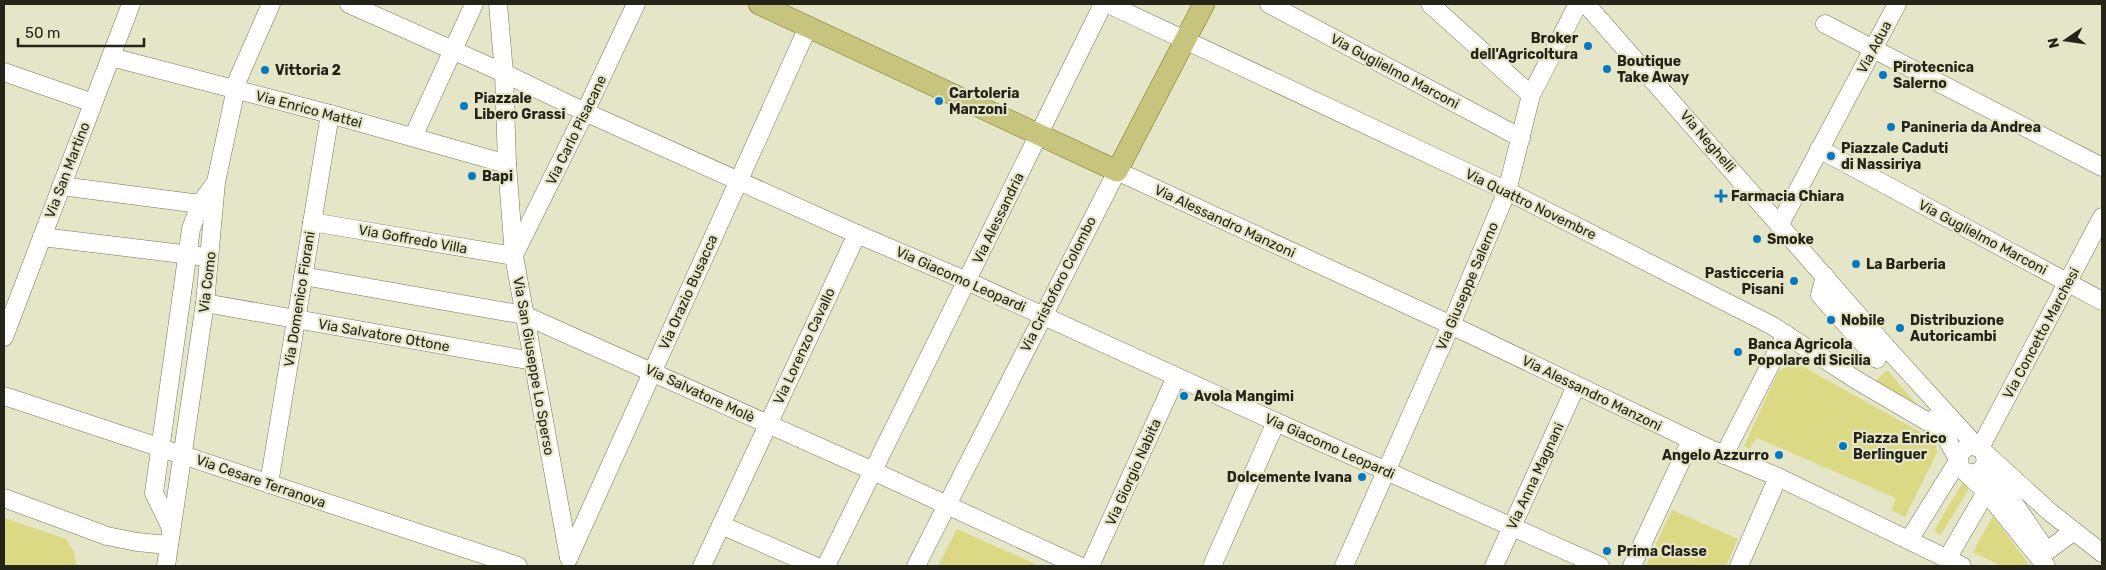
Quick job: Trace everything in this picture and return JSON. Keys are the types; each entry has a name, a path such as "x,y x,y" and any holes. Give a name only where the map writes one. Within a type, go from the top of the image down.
{"main road":[{"name":"Via Alessandro Manzoni","path":"759,4 1117,171"},
{"name":"Via Cristoforo Colombo","path":"1117,171 1204,4"}],"street":[{"name":"Via San Martino","path":"4,337 131,4"},
{"name":"Via Como","path":"166,566 205,303 216,182 238,79 271,4"},
{"name":"Via Giacomo Leopardi","path":"349,4 738,181 967,280 1176,377 1600,566"},
{"path":"413,137 474,4"},
{"name":"Via San Giuseppe Lo Sperso","path":"498,4 504,73 507,164 514,256 570,562"},
{"name":"Via Carlo Pisacane","path":"514,256 636,4"},
{"name":"Via Alessandria","path":"826,566 1103,4"},
{"name":"Via Quattro Novembre","path":"1108,4 1507,191 1786,334 1858,381 1940,429"},
{"name":"Via Guglielmo Marconi","path":"1269,4 1521,138"},
{"path":"1430,4 1531,95"},
{"name":"Via Giuseppe Salerno","path":"1344,566 1451,325 1507,191 1531,95 1578,4"},
{"name":"Via Neghelli","path":"1586,4 1825,276 1882,353"},
{"name":"Via Adua","path":"1780,224 1897,4"},
{"path":"1825,24 2102,167"},
{"name":"Via Orazio Busacca","path":"570,562 652,371 808,27"},
{"name":"Via Enrico Mattei","path":"111,57 330,114 507,164"},
{"path":"4,72 93,104"},
{"name":"Via Domenico Fiorani","path":"269,484 330,114"},
{"name":"Via Guglielmo Marconi","path":"1820,149 2102,301"},
{"name":"Via Cristoforo Colombo","path":"916,566 1117,171"},
{"name":"Via Alessandro Manzoni","path":"1117,171 1451,325 1691,440 1778,477 1955,563"},
{"path":"4,498 107,536 137,542 170,537 154,493 162,447 191,229 200,204 216,182"},
{"path":"61,186 200,204"},
{"name":"Via Concetto Marchesi","path":"1909,540 1975,459 2102,217"},
{"name":"Via Goffredo Villa","path":"312,222 514,256"},
{"name":"Via Lorenzo Cavallo","path":"702,566 857,234"},
{"path":"42,237 210,258"},
{"name":"Via Salvatore Molè","path":"303,276 524,315 652,371 1079,566"},
{"name":"Via Salvatore Ottone","path":"205,303 533,362"},
{"path":"1724,455 1786,334"},
{"path":"1858,381 1882,353"},
{"path":"1882,353 1940,429 1975,459 2102,552"},
{"path":"1882,353 1975,459 2046,559"},
{"name":"Via Giorgio Nabita","path":"1090,566 1176,377"},
{"name":"Via Anna Magnani","path":"1494,566 1576,386"},
{"name":"Via Cesare Terranova","path":"4,396 518,566"},
{"path":"1212,566 1276,422"},
{"path":"1632,566 1691,440"},
{"path":"1975,459 1986,492 2046,559 2057,566"},
{"path":"1739,566 1778,477"},
{"path":"1955,563 1986,492"},
{"path":"721,525 815,566"},
{"path":"2046,559 2074,531"}],"shaded area":[{"path":"1795,365 1802,366 1936,441 1937,453 1905,517 1891,510 1896,498 1757,438 1749,449 1744,446 1778,372"},
{"path":"1887,370 1918,406 1875,382"},
{"path":"1963,482 1967,485 1968,490 1941,535 1935,533 1935,529"},
{"path":"1672,510 1738,539 1726,566 1646,566"},
{"path":"1993,516 2030,566 2002,566 1973,552"},
{"path":"4,518 66,539 74,552 77,566 4,566"},
{"path":"957,529 1040,566 938,566"}],"place":[{"name":"Broker dell'Agricoltura","path":"1588,46"},
{"name":"Boutique Take Away","path":"1607,69"},
{"name":"Vittoria 2","path":"265,70"},
{"name":"Pirotecnica Salerno","path":"1883,75"},
{"name":"Cartoleria Manzoni","path":"939,101"},
{"name":"Piazzale Libero Grassi","path":"464,106"},
{"name":"Panineria da Andrea","path":"1891,127"},
{"name":"Piazzale Caduti di Nassiriya","path":"1831,156"},
{"name":"Bapi","path":"472,176"},
{"name":"Farmacia Chiara","path":"1721,196"},
{"name":"Smoke","path":"1757,239"},
{"name":"La Barberia","path":"1856,264"},
{"name":"Pasticceria Pisani","path":"1794,281"},
{"name":"Nobile","path":"1831,320"},
{"name":"Distribuzione Autoricambi","path":"1900,328"},
{"name":"Banca Agricola Popolare di Sicilia","path":"1738,352"},
{"name":"Avola Mangimi","path":"1184,396"},
{"name":"Piazza Enrico Berlinguer","path":"1843,446"},
{"name":"Angelo Azzurro","path":"1779,455"},
{"name":"Dolcemente Ivana","path":"1362,477"},
{"name":"Prima Classe","path":"1607,551"}]}
